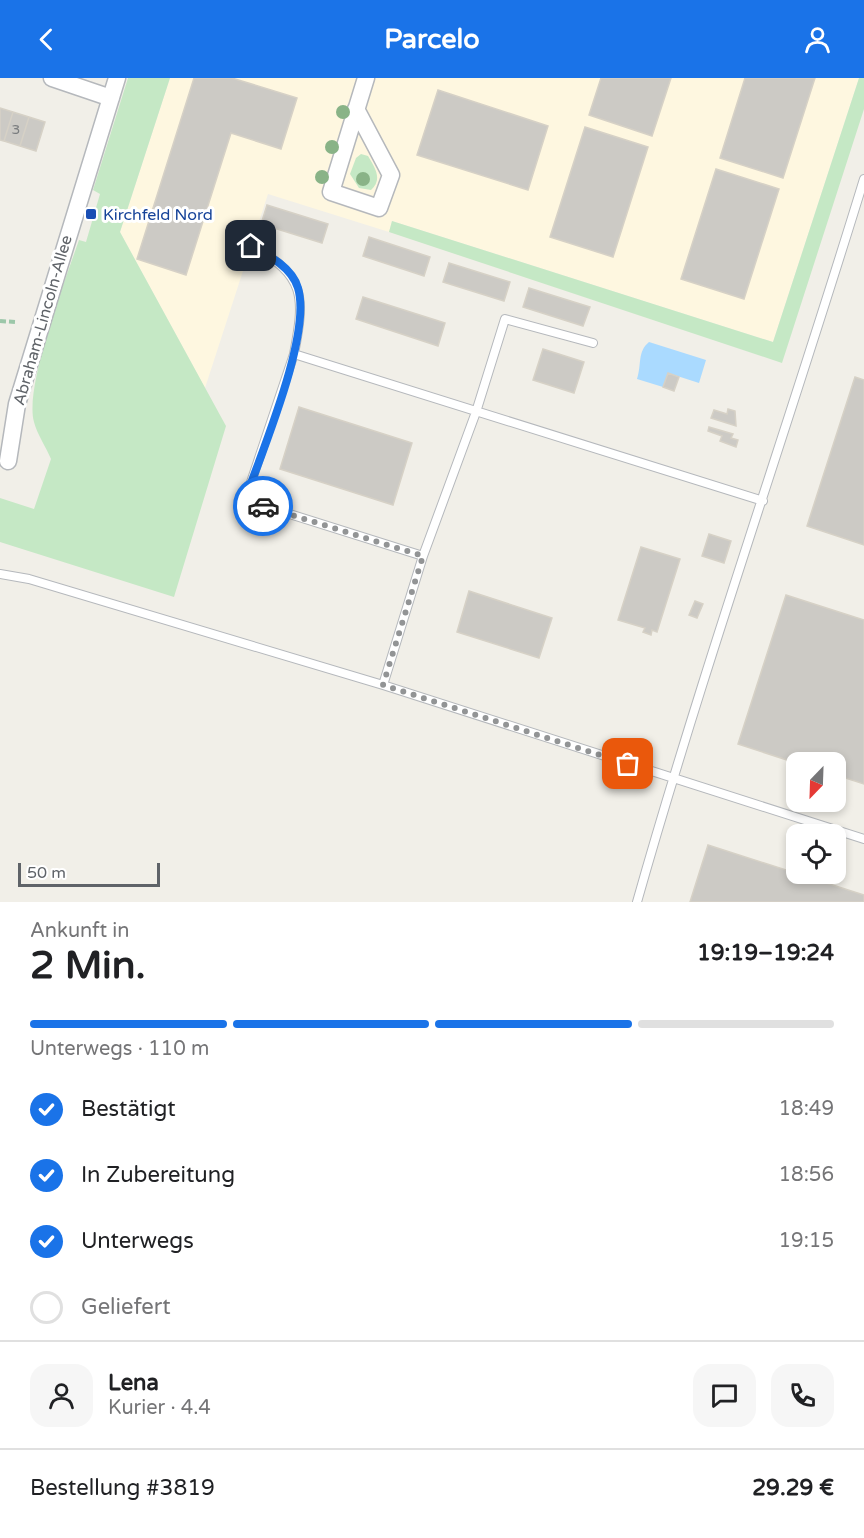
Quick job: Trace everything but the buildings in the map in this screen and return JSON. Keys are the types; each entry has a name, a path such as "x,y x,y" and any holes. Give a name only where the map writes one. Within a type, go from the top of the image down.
{"street":[{"path":"52,78 111,98"},
{"name":"Abraham-Lincoln-Allee","path":"8,461 6,428 27,371 117,78"},
{"path":"356,109 391,175 379,208 331,192 356,109 366,78"}],"lane":[{"path":"637,902 672,778 763,501 864,179"},
{"path":"251,246 277,260 298,286 302,316 294,354 245,500 423,556"},
{"path":"383,685 423,556 476,412 505,320 593,343"},
{"path":"294,354 763,501"},
{"path":"0,574 29,579 383,685 864,839"}],"path":[{"path":"0,321 15,322"}],"shaded area":[{"path":"170,78 859,78 773,342 392,221 389,232 268,194 205,388 120,232"}],"green space":[{"path":"128,78 170,78 120,232 226,426 174,597 0,542 0,498 34,509 51,459 34,422 35,384 40,359 79,240 86,242 100,194 93,190"},
{"path":"859,78 864,78 864,109 782,363 389,232 392,221 773,342"},
{"path":"361,154 368,156 377,173 377,182 371,190 359,188 350,174 356,158"}],"water":[{"path":"649,342 706,360 699,383 668,373 663,387 637,379 641,354"}],"way so far":[{"path":"263,506 423,556 383,685 628,764"}],"place":[{"name":"Kirchfeld Nord","path":"91,214"}],"route":[{"path":"251,246 277,260 298,286 302,316 294,354 245,500 263,506"}]}
